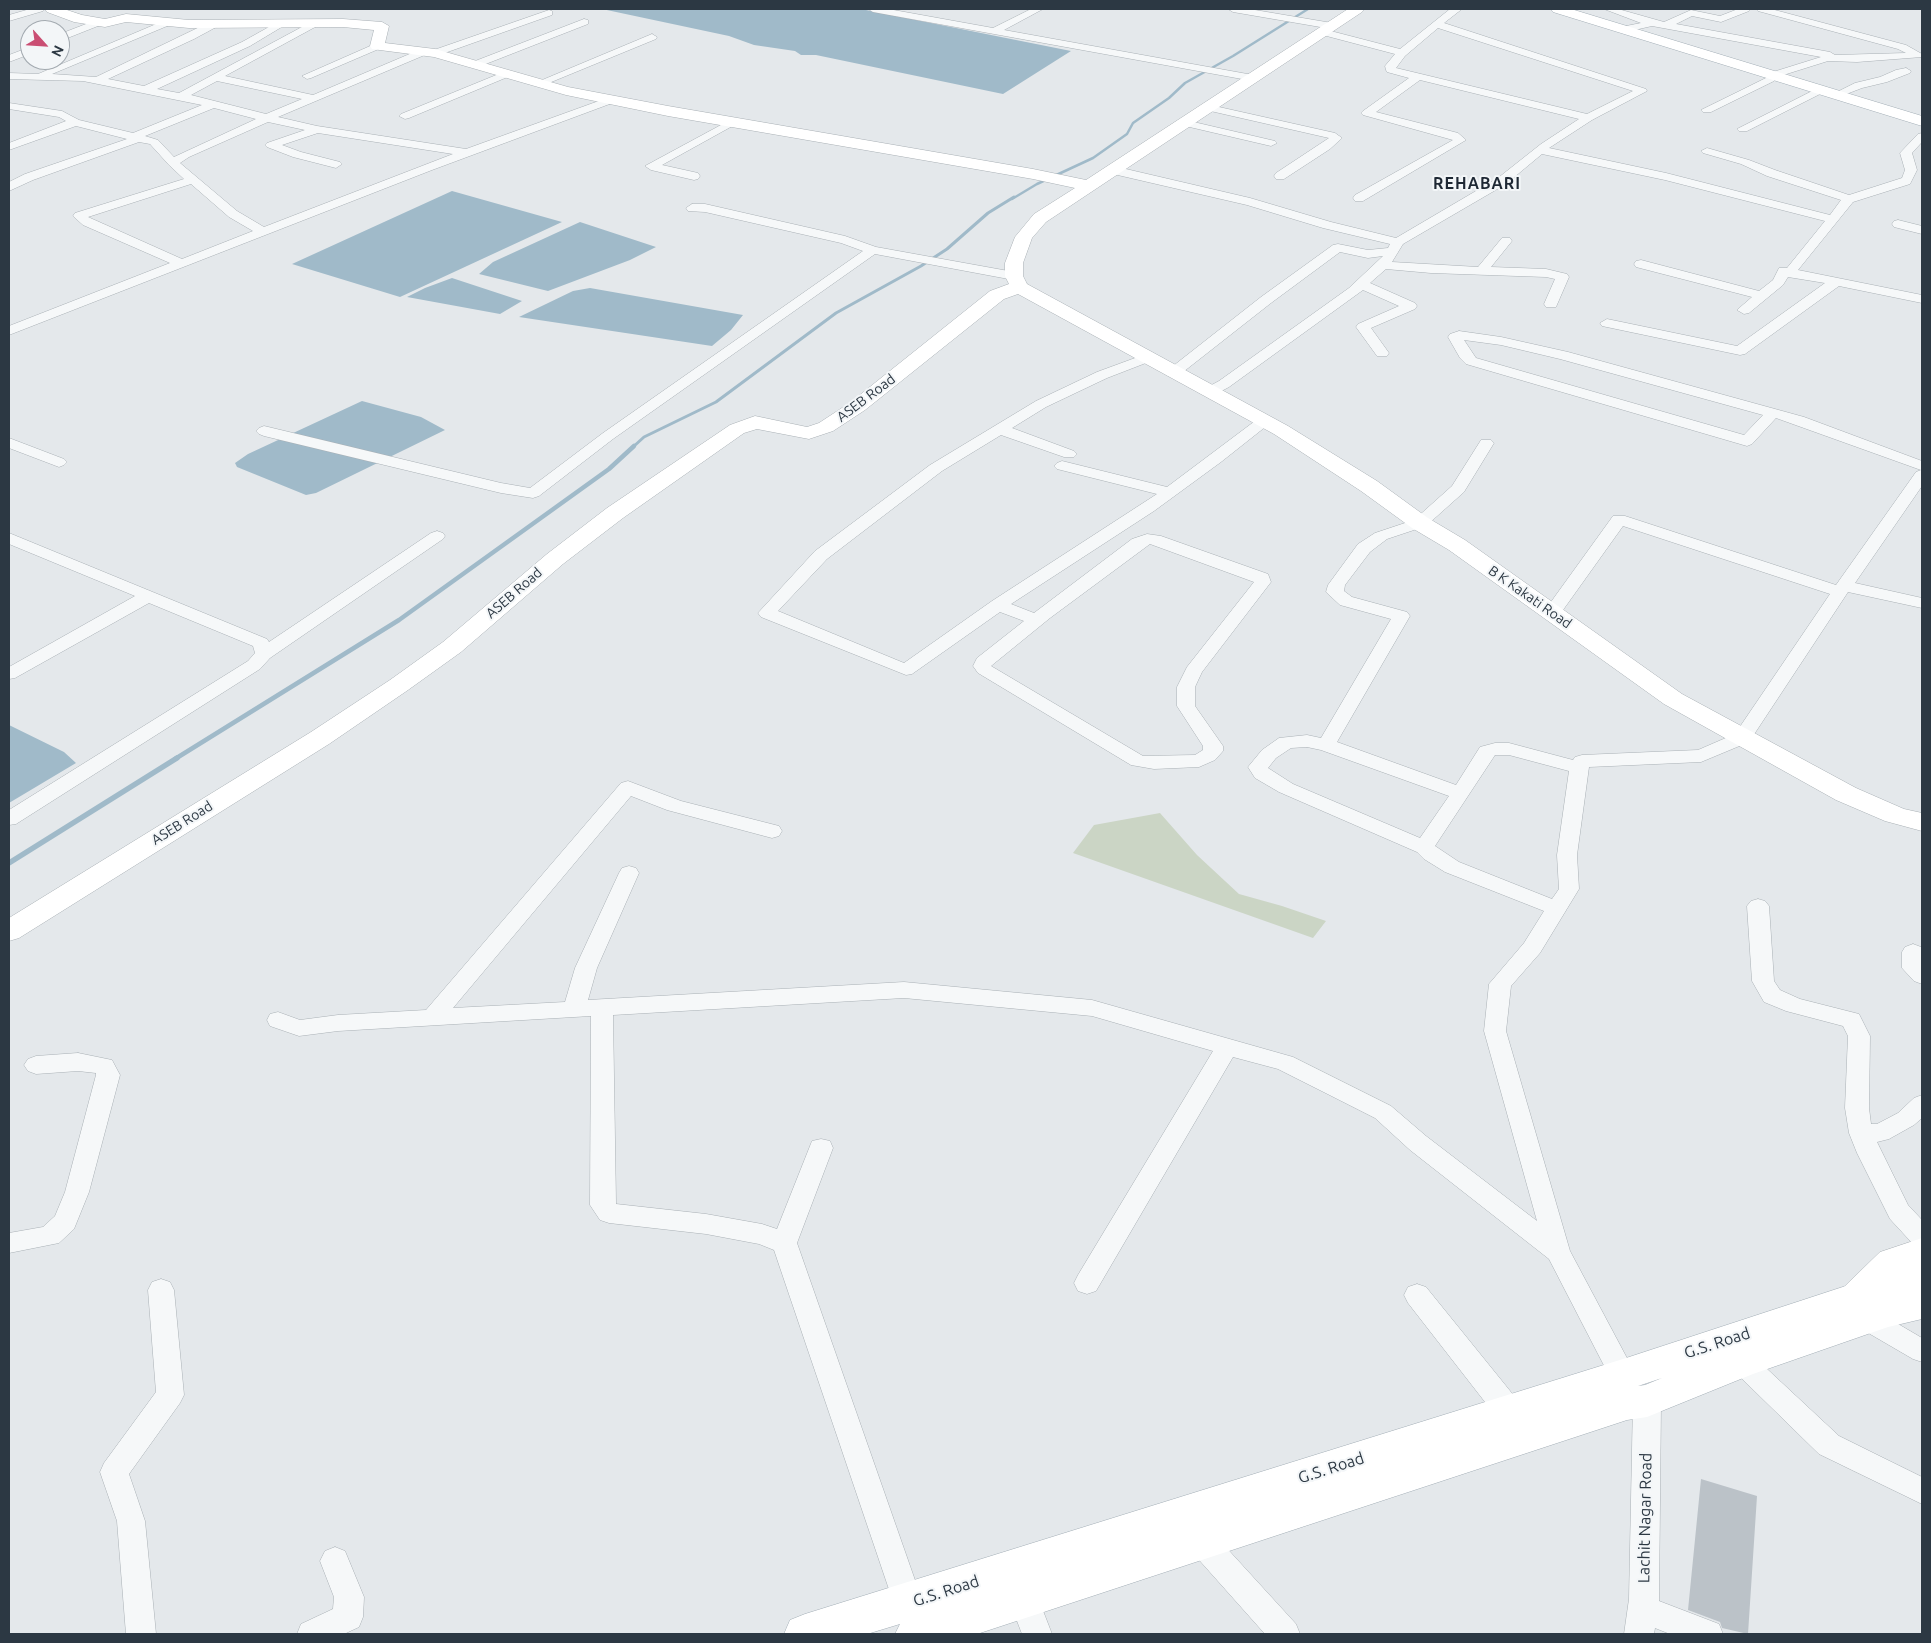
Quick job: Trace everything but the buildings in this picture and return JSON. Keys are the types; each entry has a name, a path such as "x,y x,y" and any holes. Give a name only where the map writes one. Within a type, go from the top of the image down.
{"main road":[{"path":"52,9 79,19 106,23 126,18 168,22 343,23 382,26 377,46 429,53 610,100 1033,174 1089,186"},
{"path":"1016,282 1014,263 1024,237 1040,218 1210,108 1357,9"},
{"path":"1544,9 1922,121"},
{"path":"1558,9 1777,77"},
{"path":"1570,9 1777,77"},
{"name":"B K Kakati Road","path":"1016,282 1146,358 1264,421 1369,486 1420,523 1457,545 1673,699 1846,794 1895,815 1922,822"},
{"name":"ASEB Road","path":"9,932 320,738 399,685 452,647 555,559 600,524 737,429 755,422 809,433 826,427 858,406 997,295 1016,282"},
{"path":"1895,815 1913,833 1922,838"},
{"path":"1892,1262 1920,1278 1883,1312 1892,1262"},
{"name":"G.S. Road","path":"912,1618 1509,1411 1635,1388 1742,1362 1883,1312"},
{"name":"G.S. Road","path":"805,1634 912,1618 1031,1617 1202,1542 1626,1404 1635,1388 1883,1312"}],"street":[{"path":"10,16 40,9"},
{"path":"874,9 1253,78"},
{"path":"994,31 1038,9"},
{"path":"1233,9 1306,22 1403,53"},
{"path":"1457,9 1403,53 1390,68 1392,71 1588,118"},
{"path":"1609,9 1652,23 1839,58 1920,56"},
{"path":"1666,25 1691,13 1721,19 1746,9"},
{"path":"1761,9 1902,47 1920,56"},
{"path":"173,163 185,155 314,98 429,53 549,13"},
{"path":"70,34 99,22"},
{"path":"37,77 168,22"},
{"path":"474,65 584,22"},
{"path":"96,81 216,23"},
{"path":"1630,28 1652,23"},
{"path":"145,90 246,44 280,24"},
{"path":"181,96 312,24"},
{"path":"1173,373 1266,300 1338,248 1368,254 1395,247 1502,181 1540,150 1588,118 1642,91 1437,24"},
{"path":"540,83 652,37"},
{"path":"307,76 377,46"},
{"path":"1707,110 1812,62 1839,58"},
{"path":"1891,82 1906,71"},
{"path":"405,116 506,74"},
{"path":"9,76 83,78 181,96 317,129 466,152"},
{"path":"1359,198 1460,140 1454,135 1367,113 1417,76"},
{"path":"215,77 314,98"},
{"path":"1836,95 1858,85 1874,82 1911,83"},
{"path":"1743,129 1814,88"},
{"path":"9,331 466,152 610,100"},
{"path":"9,187 29,177 136,138 212,104"},
{"path":"9,106 62,114 74,122 154,142 173,163 233,214 262,231"},
{"path":"1210,108 1331,135 1336,138 1326,147 1280,176"},
{"path":"9,148 74,122"},
{"path":"694,176 651,166 732,122"},
{"path":"1185,123 1271,143"},
{"path":"317,129 278,141 272,145 298,155 336,164"},
{"path":"1707,151 1745,162 1771,173 1848,198 1888,188 1906,181 1911,170 1906,154 1922,136"},
{"path":"1540,150 1666,177 1832,219"},
{"path":"1113,170 1250,202 1395,247"},
{"path":"180,263 87,222 79,216 192,180"},
{"path":"1789,273 1848,198"},
{"path":"692,208 705,208 845,240 873,250 943,262 1016,282"},
{"path":"1898,224 1922,230"},
{"path":"1481,270 1506,241"},
{"path":"1209,392 1224,384 1361,284 1383,265 1395,247"},
{"path":"264,430 492,486 533,493 608,436 873,250"},
{"path":"1641,264 1760,295"},
{"path":"1383,265 1431,270 1546,273 1562,277 1551,304"},
{"path":"1744,310 1778,282 1784,271 1922,299"},
{"path":"1607,323 1740,351 1837,281"},
{"path":"1361,284 1410,306 1363,327 1382,353"},
{"path":"1774,413 1747,441 1471,361 1463,352 1455,336 1486,338 1520,344 1774,413 1826,429 1922,466"},
{"path":"1146,358 1102,375 1041,404 936,468 876,516 820,555 767,613 906,670 1002,602 1169,492 1264,421"},
{"path":"1000,429 1066,460 1169,492"},
{"path":"1326,744 1400,616 1346,601 1335,592 1337,585 1364,548 1381,536 1420,523 1458,489 1486,442"},
{"path":"9,443 59,462"},
{"path":"1635,1388 1558,1252 1495,1031 1500,984 1532,948 1569,889 1567,855 1582,761 1701,756 1742,738 1842,589 1922,475"},
{"path":"1552,613 1619,519 1842,589 1922,603"},
{"path":"1120,526 1142,541"},
{"path":"9,820 254,665 264,654 437,536"},
{"path":"9,538 261,643 264,654"},
{"path":"1155,539 1262,578 1263,582 1193,670 1186,687 1186,706 1213,746 1213,751 1199,761 1154,763 1138,761 984,669 983,662 1040,617 1142,541 1155,539"},
{"path":"9,674 148,596"},
{"path":"1002,602 1040,617"},
{"path":"1461,793 1326,744 1307,741 1286,742 1269,754 1258,767 1262,774 1286,788 1424,847 1431,854 1452,867 1556,908"},
{"path":"1424,847 1461,793 1486,751 1495,748 1509,749 1580,768"},
{"path":"433,1017 628,787 674,806 772,832"},
{"path":"574,1009 586,968 630,873"},
{"path":"1758,906 1763,980 1772,996 1794,1005 1851,1020 1859,1036 1857,1108 1861,1133 1868,1153 1899,1212 1922,1237"},
{"path":"1912,952 1914,968 1922,976"},
{"path":"278,1020 299,1028 338,1023 433,1017 904,990 1092,1008 1285,1063 1383,1112 1418,1144 1558,1252"},
{"path":"602,1007 602,1205 605,1209 609,1213 715,1226 762,1234 784,1243"},
{"path":"1087,1283 1227,1046"},
{"path":"9,1244 50,1236 65,1222 77,1192 108,1076 104,1066 78,1062 36,1065"},
{"path":"1861,1133 1881,1133 1906,1119 1922,1104"},
{"path":"821,1148 784,1243 912,1618"},
{"path":"141,1634 131,1521 114,1472 170,1395 161,1290"},
{"path":"1418,1295 1509,1411"},
{"path":"1883,1312 1922,1351"},
{"path":"1742,1362 1829,1445 1922,1491"},
{"name":"Lachit Nagar Road","path":"1635,1388 1644,1627"},
{"path":"1202,1542 1285,1634"},
{"path":"312,1634 348,1617 349,1597 335,1561"},
{"path":"1644,1627 1708,1634"}],"green space":[{"path":"1160,813 1197,855 1239,894 1326,921 1313,938 1073,853 1094,825"}],"water":[{"path":"602,9 861,9 1071,51 1003,94 816,55 801,55 795,51 754,45 729,36"},
{"path":"452,191 562,222 400,297 292,264"},
{"path":"580,222 656,247 630,260 548,291 479,274 493,262"},
{"path":"452,278 522,301 500,314 407,297"},
{"path":"590,288 743,315 731,330 712,346 519,317 573,291"},
{"path":"362,401 421,417 445,430 316,493 306,495 237,467 235,463 248,454"},
{"path":"9,725 64,752 76,763 9,803"}],"waterway":[{"path":"1012,199 1037,184 1093,158 1127,134 1133,123 1169,98 1185,83 1233,56 1308,9"},
{"path":"633,447 644,437 716,402 836,313 921,266 947,249 988,213 1014,197"},
{"path":"175,759 399,620 609,469 634,446"},
{"path":"9,863 177,758"}],"district":[{"name":"REHABARI","path":"1477,184"}]}
